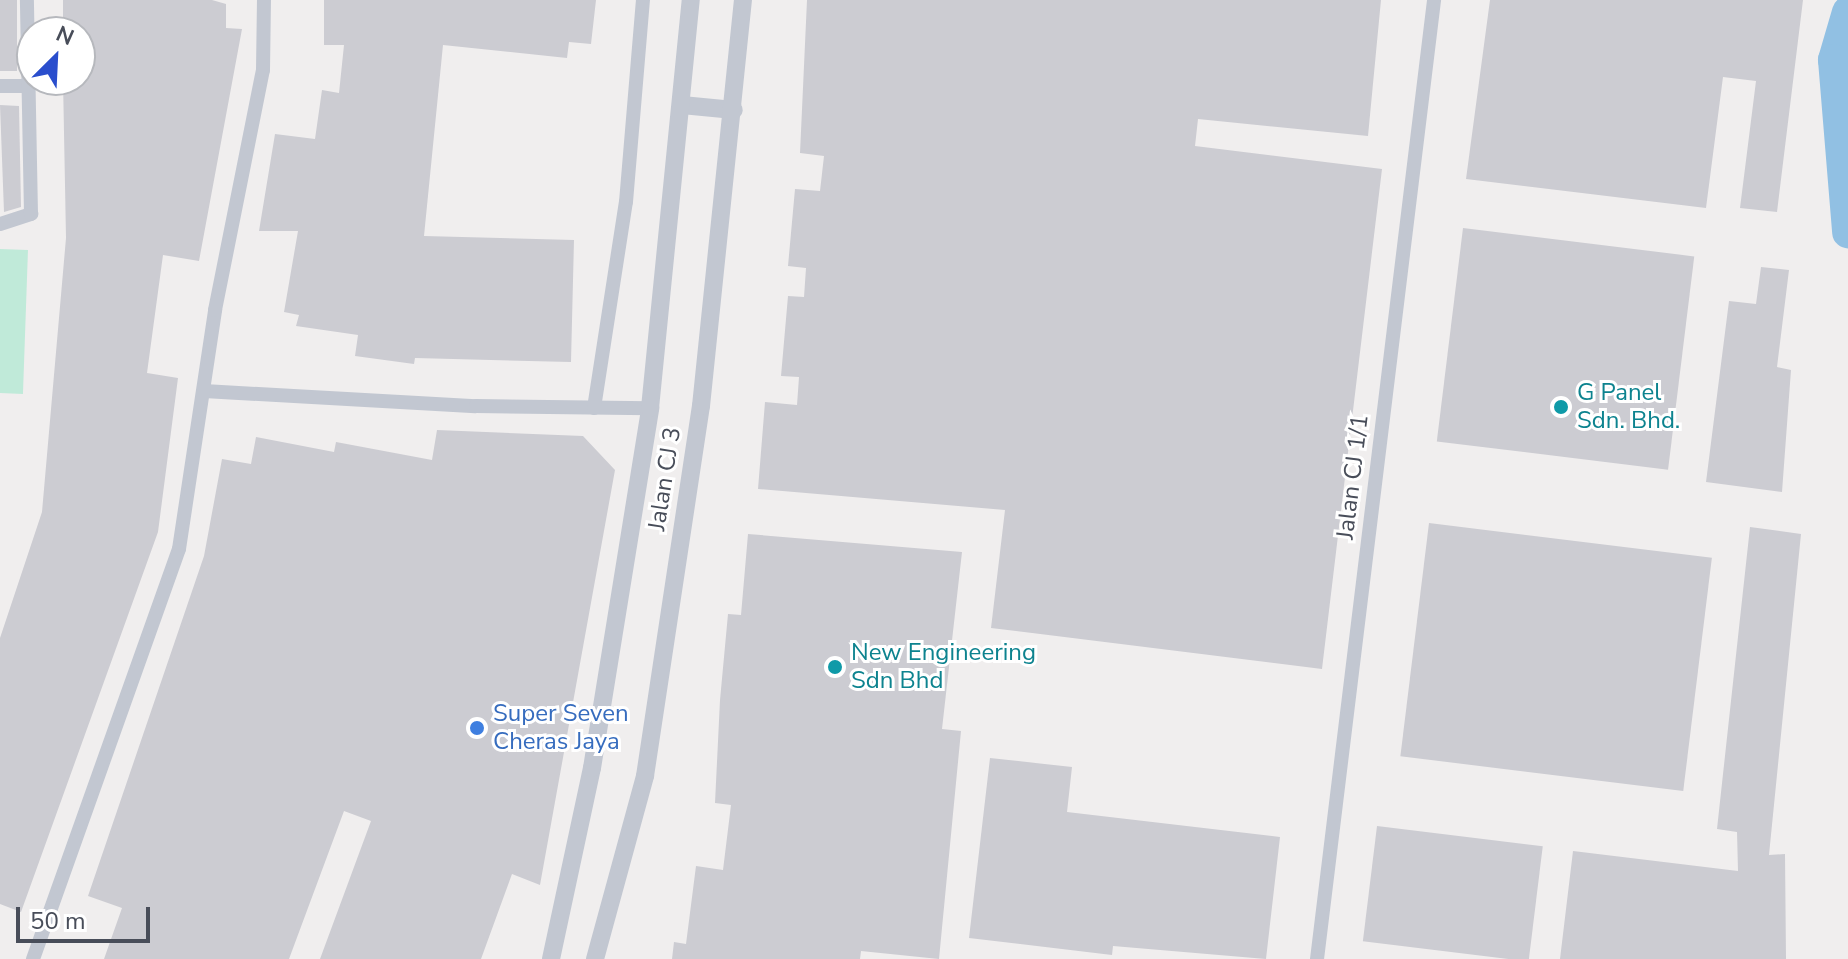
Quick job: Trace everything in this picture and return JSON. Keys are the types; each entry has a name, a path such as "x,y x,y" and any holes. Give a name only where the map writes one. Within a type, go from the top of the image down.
{"street":[{"path":"33,959 179,549 204,391 263,70 264,0"},
{"path":"594,408 626,202 643,0"},
{"name":"Jalan CJ 3","path":"551,959 592,768 650,408 691,0"},
{"name":"Jalan CJ 3","path":"595,959 645,776 701,406 743,0"},
{"name":"Jalan CJ 1/1","path":"1317,959 1434,0"},
{"path":"0,224 31,214 29,96"},
{"path":"682,105 734,110"},
{"path":"204,391 650,408"}],"green space":[{"path":"0,249 28,250 23,394 0,393"}],"building":[{"path":"0,0 17,0 16,71 0,71"},
{"path":"63,0 212,0 226,4 226,28 242,29 199,261 163,255 147,373 178,378 158,532 21,912 0,904 0,638 42,512 66,238 63,96 96,96 96,16 63,16"},
{"path":"324,0 596,0 591,44 569,42 567,58 443,45 424,236 574,240 571,362 415,358 414,364 355,356 358,335 296,326 299,315 284,312 298,231 259,231 275,134 315,139 322,90 339,93 344,45 324,45"},
{"path":"807,0 1381,0 1368,136 1198,119 1195,146 1382,169 1322,669 991,628 1005,510 758,489 765,402 797,405 799,377 781,376 788,296 804,297 806,268 788,266 795,189 820,191 824,156 800,153"},
{"path":"1490,0 1803,0 1777,212 1740,208 1756,81 1723,77 1706,208 1466,179"},
{"path":"0,105 19,106 21,207 4,212"},
{"path":"1463,228 1694,256 1668,470 1437,441"},
{"path":"1761,267 1789,270 1777,367 1791,370 1782,492 1706,482 1729,301 1756,304"},
{"path":"437,430 583,436 615,470 540,885 512,874 481,959 320,959 371,821 344,811 289,959 104,959 122,908 88,896 204,556 222,459 251,464 256,437 334,452 336,442 432,460"},
{"path":"1429,523 1712,558 1683,791 1400,756"},
{"path":"1750,527 1801,534 1769,855 1785,854 1786,959 1560,959 1573,851 1738,871 1737,832 1717,829"},
{"path":"748,534 962,552 942,729 961,731 939,959 861,951 860,959 672,959 674,942 686,944 696,866 723,870 731,805 715,803 720,700 728,614 741,615"},
{"path":"990,758 1072,767 1067,812 1280,837 1266,959 1113,946 1112,955 969,938"},
{"path":"1377,826 1543,846 1529,959 1363,941"}],"waterway":[{"path":"1848,12 1834,60 1848,232"}],"place":[{"name":"G Panel Sdn. Bhd.","path":"1561,407"},
{"name":"New Engineering Sdn Bhd","path":"835,667"},
{"name":"Super Seven Cheras Jaya","path":"477,728"}]}
